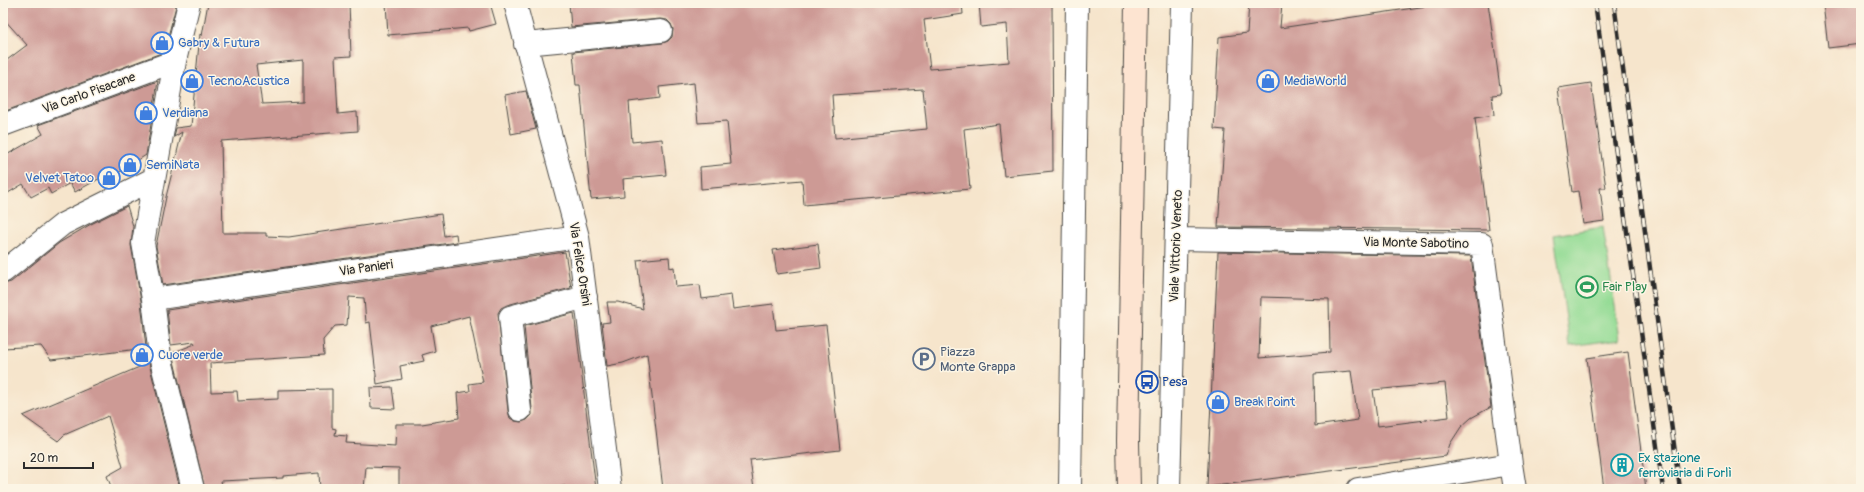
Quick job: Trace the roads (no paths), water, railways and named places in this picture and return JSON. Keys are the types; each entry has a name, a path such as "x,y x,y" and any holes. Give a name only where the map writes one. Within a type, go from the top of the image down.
{"main road":[{"path":"1129,489 1128,441 1136,3"},
{"path":"1124,489 1128,441"}],"street":[{"name":"Via Felice Orsini","path":"515,3 578,237 610,489"},
{"path":"1070,489 1077,3"},
{"name":"Viale Vittorio Veneto","path":"1169,489 1182,3"},
{"path":"187,4 153,179 144,243 154,299 160,356 192,489"},
{"path":"525,44 661,31"},
{"name":"Via Carlo Pisacane","path":"3,124 175,61"},
{"path":"3,272 63,224 153,179"},
{"name":"Via Panieri","path":"154,299 578,237"},
{"name":"Via Monte Sabotino","path":"1176,240 1482,244 1511,464"},
{"path":"520,410 510,317 586,297"},
{"path":"1358,489 1511,464 1515,489"}],"railway":[{"path":"1595,3 1663,489"},
{"path":"1614,3 1680,489"}],"place":[{"name":"Gabry & Futura","path":"162,43"},
{"name":"TecnoAcustica","path":"192,81"},
{"name":"MediaWorld","path":"1268,81"},
{"name":"Verdiana","path":"146,113"},
{"name":"SemiNata","path":"130,165"},
{"name":"Velvet Tatoo","path":"109,178"},
{"name":"Fair Play","path":"1587,287"},
{"name":"Cuore verde","path":"142,355"},
{"name":"Piazza Monte Grappa","path":"924,359"},
{"name":"Pesa","path":"1147,382"},
{"name":"Break Point","path":"1218,402"},
{"name":"Ex stazione ferroviaria di Forlì","path":"1622,465"}]}
